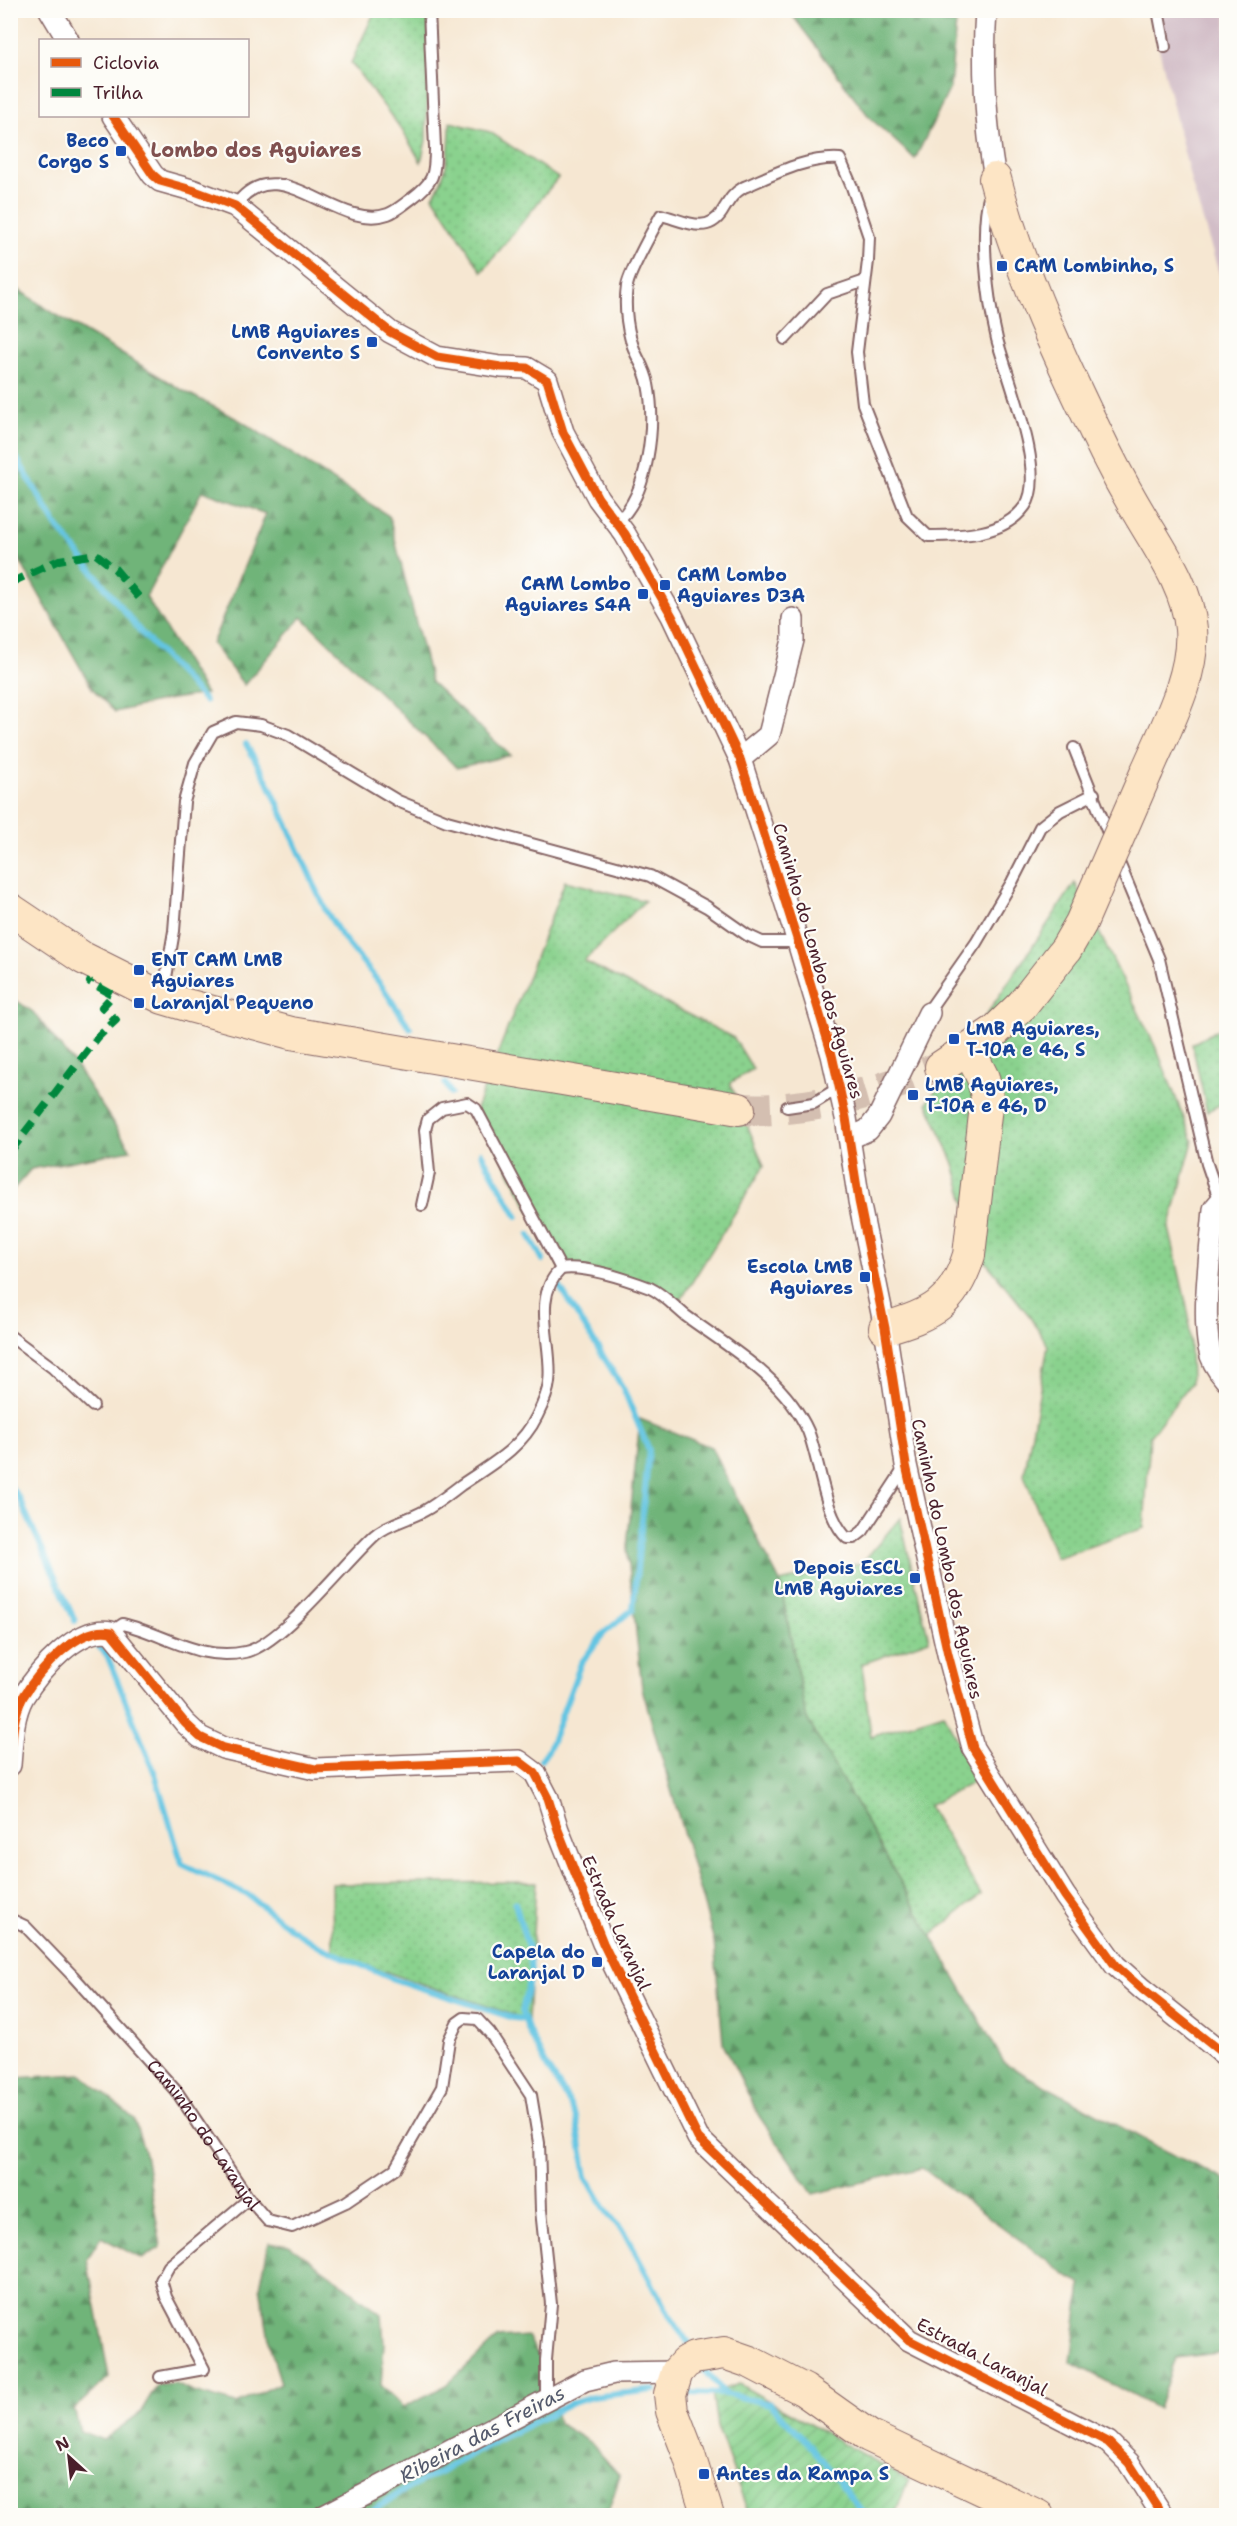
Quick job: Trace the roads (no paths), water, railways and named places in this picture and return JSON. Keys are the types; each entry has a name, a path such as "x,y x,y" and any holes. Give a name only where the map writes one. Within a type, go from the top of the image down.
{"main road":[{"path":"941,1067 995,1031 1022,1005 1066,949 1081,923 1171,716 1189,664 1191,629 1185,599 1107,454 1066,369 1016,247 995,179"},
{"path":"10,909 83,958 176,1002 291,1033 739,1109"},
{"path":"885,1328 921,1317 934,1309 955,1288 963,1275 969,1255 987,1097 982,1078 969,1050"},
{"path":"708,2516 689,2455 672,2411 670,2394 676,2372 685,2363 694,2358 724,2353 750,2362 804,2390 870,2436 1038,2516"}],"street":[{"path":"50,10 67,39"},
{"path":"986,10 982,63 984,100 995,179"},
{"name":"Caminho do Lombo dos Aguiares","path":"114,117 145,166 160,181 235,206 390,332 437,357 501,367 526,368 547,380 563,432 598,498 616,523 672,616 740,759 798,942 840,1087 859,1201 885,1328 906,1465 948,1654 973,1748 1065,1896 1115,1965 1227,2056"},
{"path":"740,759 769,735 793,640 793,619"},
{"path":"850,1137 868,1130 879,1116 929,1013"},
{"path":"1223,1201 1214,1209 1207,1326 1209,1350 1217,1371 1227,1380"},
{"path":"10,1765 14,1723 23,1698 70,1643 82,1635 101,1630 111,1632"},
{"name":"Estrada Laranjal","path":"111,1632 185,1724 200,1737 223,1748 315,1769 519,1761 535,1773 548,1798 558,1830 603,1943 698,2138 909,2340 1108,2442 1129,2463 1163,2516"},
{"path":"324,2516 585,2380 614,2373 676,2372"}],"lane":[{"path":"235,206 243,195 255,187 274,183 364,216 376,216 397,209 430,183 435,170 435,148 429,10"},
{"path":"1158,10 1165,47"},
{"path":"616,523 626,514 636,495 647,460 650,432 648,383 632,343 628,324 627,284 661,215 694,225 706,226 721,214 734,193 744,188 813,159 840,159 869,237 857,352 862,404 907,516 928,536 960,536 985,532 1007,523 1027,504 1032,481 1024,428 997,339 987,287 986,208 995,179"},
{"path":"785,339 827,294 865,281"},
{"path":"176,1002 174,931 184,802 195,763 213,732 236,722 261,724 288,735 398,801 447,821 650,876 707,907 747,935 762,942 798,942"},
{"path":"1074,748 1159,959 1208,1164 1223,1201"},
{"path":"929,1013 976,943 1012,882 1040,827 1060,811 1094,794"},
{"path":"788,1107 814,1103 840,1087"},
{"path":"422,1205 429,1173 425,1138 428,1119 442,1108 468,1103 476,1110 561,1269"},
{"path":"561,1269 596,1271 652,1289 758,1369 782,1390 808,1432 828,1502 841,1533 847,1538 854,1538 863,1531 906,1465"},
{"path":"111,1632 123,1624 144,1629 196,1651 213,1654 246,1652 259,1647 318,1596 377,1534 424,1511 508,1454 536,1418 549,1383 546,1296 552,1280 561,1269"},
{"path":"10,1336 53,1368 93,1406"},
{"name":"Caminho do Laranjal","path":"10,1919 25,1926 177,2092 249,2199 268,2221 292,2227 346,2202 395,2169 442,2087 449,2040 457,2023 464,2018 477,2019 490,2033 531,2095 539,2143 541,2210 551,2304 546,2360 546,2400"},
{"path":"160,2377 204,2369 166,2297 161,2280 169,2266 249,2199"}],"waterway":[{"path":"10,447 57,526 139,630 205,701"},
{"path":"246,744 269,784 326,911 341,935 381,985 410,1028"},
{"path":"445,1083 451,1093"},
{"path":"481,1153 517,1216"},
{"path":"529,1235 543,1260"},
{"path":"541,1760 549,1749 581,1663 603,1634 633,1609 649,1450 623,1388 558,1284"},
{"path":"10,1486 19,1498 75,1621"},
{"path":"95,1643 107,1655 155,1774 182,1864 248,1895 290,1928 318,1946 393,1979 513,2018 525,2019"},
{"name":"Ribeira das Freiras","path":"515,1903 530,1955 531,1972 522,2012 548,2069 576,2117 586,2177 607,2212 625,2234 669,2315 690,2345"},
{"name":"Ribeira das Freiras","path":"704,2369 725,2394 770,2404 808,2443 866,2516"},
{"name":"Ribeira das Freiras","path":"365,2516 398,2494 570,2404 592,2397 654,2390"},
{"name":"Ribeira das Freiras","path":"684,2393 725,2394"}],"tunnel":[{"path":"739,1109 791,1108 842,1099 893,1085 941,1067"}],"place":[{"name":"Beco Corgo S","path":"121,151"},
{"name":"CAM Lombinho, S","path":"1002,266"},
{"name":"LMB Aguiares Convento S","path":"372,342"},
{"name":"CAM Lombo Aguiares D3A","path":"665,585"},
{"name":"CAM Lombo Aguiares S4A","path":"643,594"},
{"name":"ENT CAM LMB Aguiares","path":"139,970"},
{"name":"Laranjal Pequeno","path":"139,1003"},
{"name":"LMB Aguiares, T-10A e 46, S","path":"954,1039"},
{"name":"LMB Aguiares, T-10A e 46, D","path":"913,1095"},
{"name":"Escola LMB Aguiares","path":"865,1277"},
{"name":"Depois ESCL LMB Aguiares","path":"915,1578"},
{"name":"Capela do Laranjal D","path":"597,1962"},
{"name":"Antes da Rampa S","path":"704,2474"}],"district":[{"name":"Lombo dos Aguiares","path":"256,150"}]}
